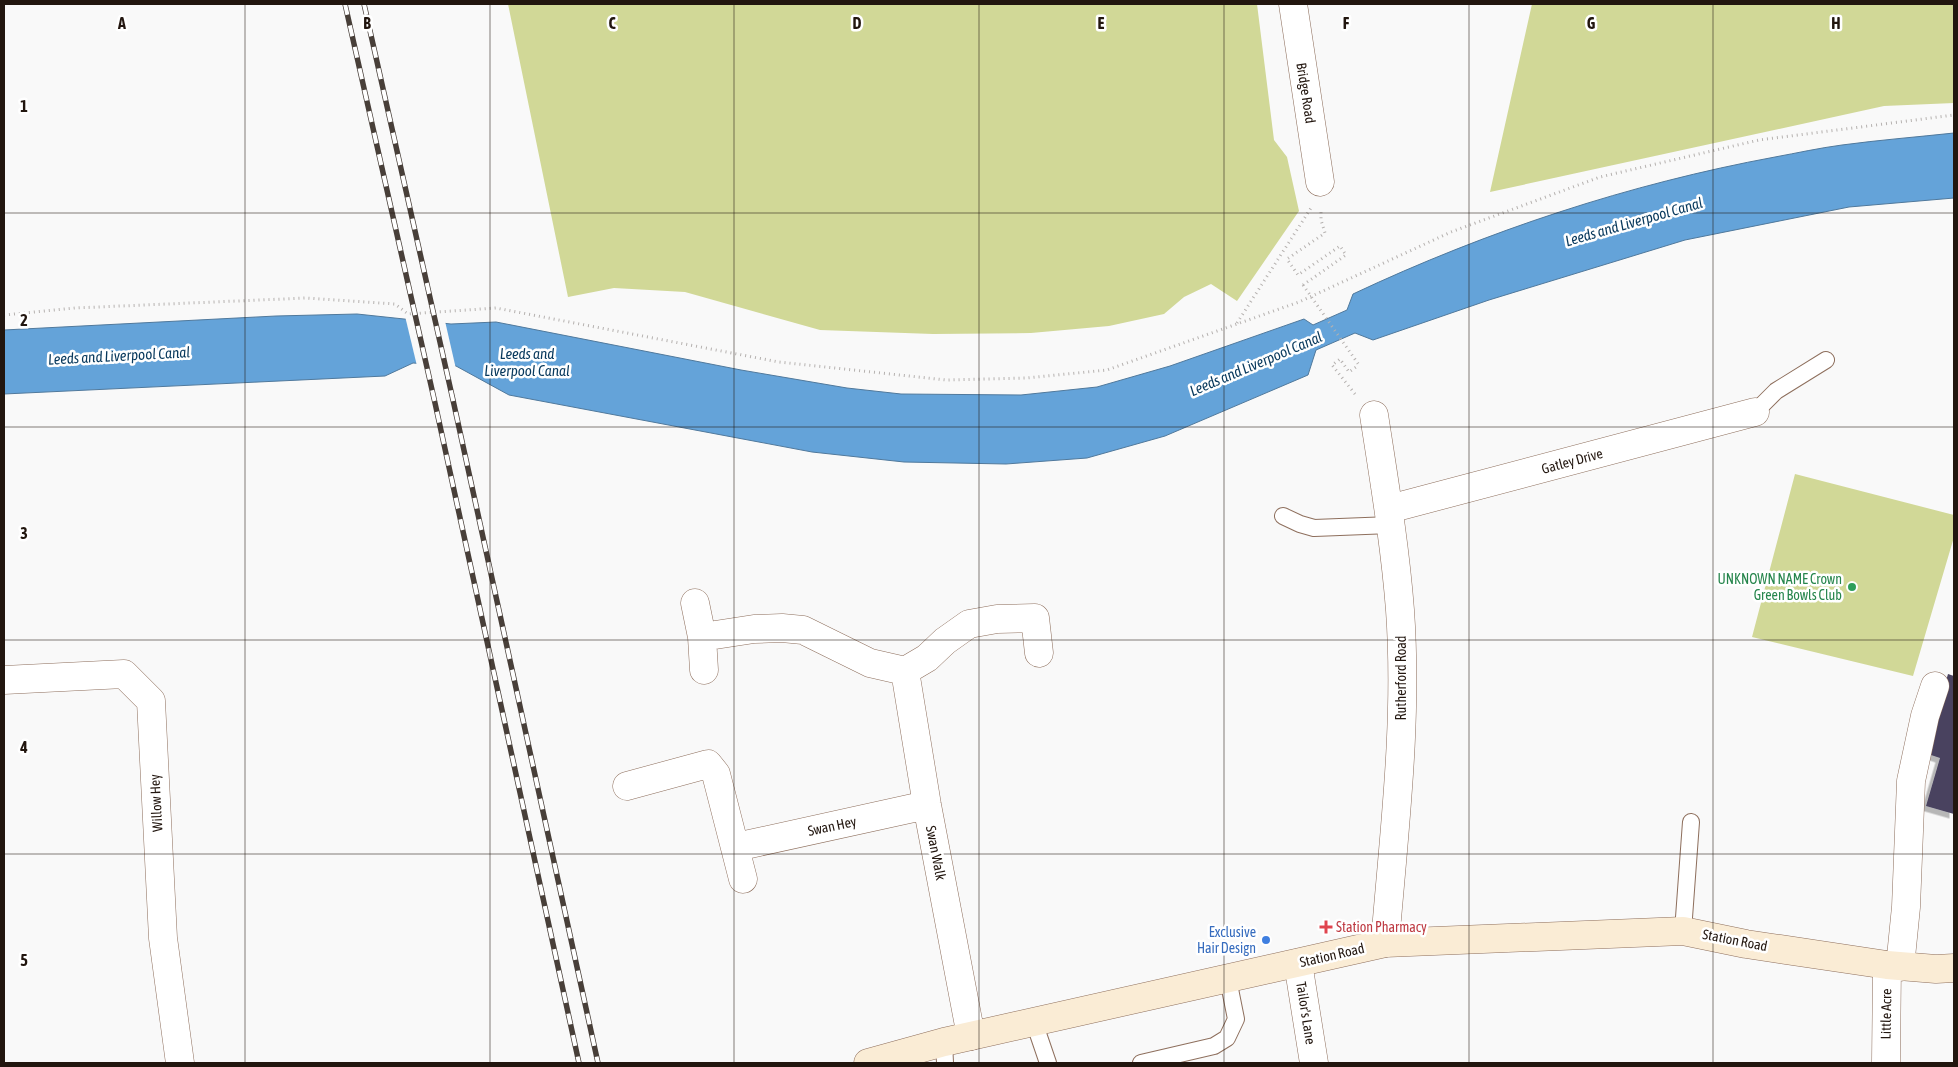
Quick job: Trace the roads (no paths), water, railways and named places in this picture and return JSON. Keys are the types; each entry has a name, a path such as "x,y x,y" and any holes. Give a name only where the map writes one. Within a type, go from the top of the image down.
{"street":[{"name":"Bridge Road","path":"1293,4 1320,182"},
{"name":"Gatley Drive","path":"1390,517 1755,412"},
{"name":"Rutherford Road","path":"1374,415 1390,517 1400,610 1401,742 1385,943"},
{"path":"695,603 702,638 704,670"},
{"path":"702,638 754,629 782,628 803,630 870,663 905,670 927,658 945,641 969,624 997,619 1035,618 1039,653"},
{"name":"Swan Walk","path":"905,670 927,805 971,1036"},
{"name":"Willow Hey","path":"4,680 124,674 151,701 163,938 180,1063"},
{"name":"Little Acre","path":"1886,1063 1894,966 1906,907 1911,781 1925,716 1936,686"},
{"path":"627,786 708,764 716,774 744,879"},
{"name":"Swan Hey","path":"736,847 927,805"},
{"name":"Station Road","path":"870,1063 944,1052 971,1036 1385,943 1683,931 1746,944 1894,966 1936,969 1954,968"},
{"name":"Tailor's Lane","path":"1298,963 1314,1063"}],"lane":[{"path":"1755,412 1776,391 1826,360"},
{"path":"1283,516 1314,528 1390,517"},
{"path":"1683,931 1691,822"},
{"path":"1140,1063 1214,1046 1227,1038 1236,1019 1228,979"},
{"path":"1034,1022 1048,1063"}],"water":[{"name":"Leeds and Liverpool Canal","path":"1954,133 1954,198 1849,207 1685,240 1489,300 1373,340 1355,333 1316,350 1308,375 1165,436 1087,458 1006,464 904,462 812,452 509,395 456,366 413,363 385,376 4,394 4,330 276,316 357,314 451,324 496,322 741,370 847,388 901,394 1021,395 1097,387 1170,366 1304,319 1313,325 1347,310 1353,294 1404,271 1507,230 1613,196 1720,168 1816,149"}],"railway":[{"path":"345,4 435,403 579,1063"},
{"path":"364,4 598,1063"}],"place":[{"name":"UNKNOWN NAME Crown Green Bowls Club","path":"1852,587"},
{"name":"Station Pharmacy","path":"1326,927"},
{"name":"Exclusive Hair Design","path":"1266,940"}]}
